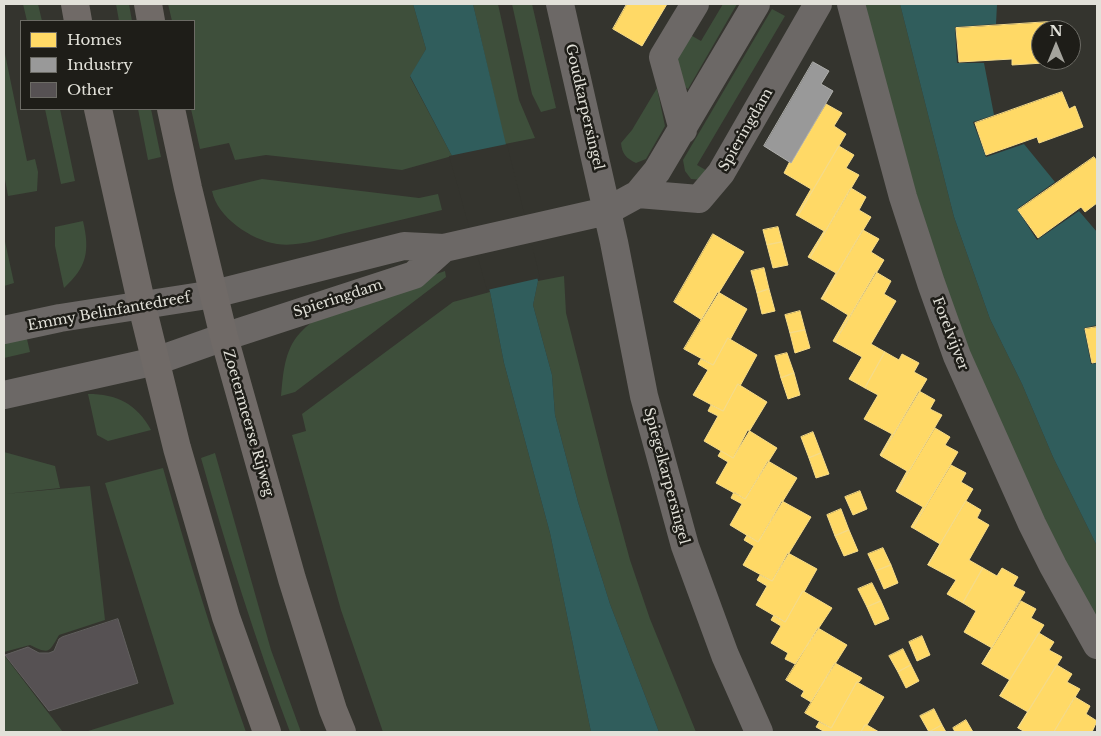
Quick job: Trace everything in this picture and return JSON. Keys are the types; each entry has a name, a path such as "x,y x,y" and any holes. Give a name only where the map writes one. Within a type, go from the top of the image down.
{"main road":[{"path":"75,4 78,20"},
{"path":"148,4 151,20"},
{"path":"98,110 142,306 177,448 226,617 267,732"},
{"name":"Zoetermeerse Rijweg","path":"171,110 224,337 292,579 332,710 342,732"}],"street":[{"name":"Goudkarpersingel","path":"560,4 607,210"},
{"path":"683,130 663,57 694,4"},
{"name":"Spieringdam","path":"214,294 404,246 454,246 554,223 607,210 638,194 658,171 756,4"},
{"name":"Spieringdam","path":"638,194 699,199 721,173 818,4"},
{"name":"Forelvijver","path":"851,4 903,197 957,356 1036,532 1097,645"},
{"name":"Spiegelkarpersingel","path":"607,210 644,396 685,546 725,654 759,732"},
{"name":"Spieringdam","path":"224,337 414,274 454,246"},
{"name":"Emmy Belinfantedreef","path":"4,330 60,318 214,294"},
{"path":"4,395 156,362 224,337"}],"green space":[{"path":"23,4 38,4 42,20 27,20"},
{"path":"116,4 129,4 132,20 119,20"},
{"path":"168,4 413,4 426,49 410,77 452,156 402,170 266,155 235,160 229,143 200,149 191,110 195,110 195,20 172,20"},
{"path":"473,4 498,4 519,100 535,138 505,144"},
{"path":"512,4 532,4 556,108 541,112 532,94"},
{"path":"723,4 737,4 688,89 680,83 676,53 687,33 701,41"},
{"path":"861,4 900,4 954,217 990,319 1022,384 1053,457 1097,546 1097,623 1032,505 940,279"},
{"path":"772,9 785,16 697,165 711,173 703,180 691,179 685,171 683,160"},
{"path":"4,49 27,161 35,159 38,172 37,191 8,196 4,174"},
{"path":"657,88 665,126 646,159 636,163 625,155 621,143 632,130"},
{"path":"45,110 60,110 75,181 61,184"},
{"path":"138,110 151,110 161,157 148,160"},
{"path":"262,179 419,198 438,194 442,210 309,242 277,244 257,238 237,226 221,210 215,201 212,191"},
{"path":"83,221 86,241 85,258 78,273 64,288 55,246 55,227"},
{"path":"4,237 14,283 4,286"},
{"path":"445,271 446,277 295,392 281,396 287,355 300,333 312,322 325,313"},
{"path":"564,276 566,313 630,560 650,619 696,732 659,732 610,604 578,502 555,415 552,375 533,305 538,281"},
{"path":"490,292 504,363 550,533 591,732 383,732 341,610 292,435 306,431 302,414 453,302"},
{"path":"26,335 30,352 4,358 4,340"},
{"path":"88,394 108,396 125,402 139,413 151,430 108,441 97,435"},
{"path":"4,452 55,466 60,488 5,494 90,486 105,620 59,635 51,648 45,651 30,645 4,652"},
{"path":"215,453 271,650 301,732 290,732 265,664 232,561 201,458"},
{"path":"163,468 202,601 246,732 85,732 174,704 105,483"},
{"path":"4,655 63,732 4,732"}],"water":[{"path":"413,4 473,4 538,281 533,305 552,375 555,415 578,502 610,604 659,732 591,732 550,533 504,363 490,292 452,156 410,76 426,49"},
{"path":"900,4 997,4 996,24 955,27 957,63 984,63 994,115 973,122 986,157 1024,144 1055,182 1017,209 1037,240 1079,211 1097,232 1097,325 1084,328 1091,364 1097,363 1097,546 1053,457 1022,384 990,319 954,217"}],"pier":[{"path":"507,144 540,278 487,290 449,156"}],"building: Homes":[{"path":"627,4 667,4 642,46 613,29"},
{"path":"1031,23 1031,64 1012,65 1012,59 959,62 956,28"},
{"path":"1062,92 1069,109 1075,106 1083,127 1039,143 1037,137 986,155 975,123"},
{"path":"826,104 842,113 834,126 846,134 798,216 796,215 811,189 784,173"},
{"path":"839,146 854,155 846,168 859,175 810,258 808,257 824,231 798,216"},
{"path":"1094,157 1097,161 1097,203 1085,212 1081,207 1038,238 1018,210"},
{"path":"851,188 866,197 859,210 871,217 821,299 836,273 810,258"},
{"path":"778,227 782,242 767,245 763,230"},
{"path":"863,230 879,239 871,252 884,260 835,342 833,341 848,315 822,299"},
{"path":"713,234 744,252 702,320 674,302"},
{"path":"782,242 788,265 773,268 767,245"},
{"path":"764,268 769,289 757,293 751,271"},
{"path":"876,272 891,281 884,294 896,301 871,344 885,352 865,388 849,379 862,357 835,342"},
{"path":"769,289 775,311 762,314 757,293"},
{"path":"718,292 747,309 730,340 728,338 713,365 684,349"},
{"path":"800,311 805,330 790,333 785,315"},
{"path":"1097,327 1097,362 1092,363 1085,329"},
{"path":"805,330 810,348 795,353 790,333"},
{"path":"728,338 757,355 740,386 738,384 723,411 693,395 708,370 698,364 701,359 713,365"},
{"path":"885,352 899,360 902,354 919,363 914,372 927,379 881,456 892,434 864,419 878,395 865,388"},
{"path":"787,353 794,373 781,378 775,356"},
{"path":"794,373 800,395 788,399 781,378"},
{"path":"738,384 767,402 733,458 704,441 718,416 708,411 711,405 723,411"},
{"path":"919,391 935,400 930,409 942,415 897,492 907,471 881,456"},
{"path":"935,428 950,437 945,445 958,452 913,528 911,527 923,507 897,492"},
{"path":"748,430 777,448 745,499 716,483 728,462 718,456 721,451 733,458"},
{"path":"813,432 821,453 809,458 801,437"},
{"path":"821,453 829,474 816,478 809,458"},
{"path":"768,461 797,478 758,542 730,525 742,504 731,498 734,492 745,499"},
{"path":"951,465 966,473 961,482 973,489 928,565 940,544 913,528"},
{"path":"860,491 867,509 853,515 845,497"},
{"path":"782,501 811,517 772,581 743,565 754,546 744,540 747,535 758,542"},
{"path":"966,501 981,510 977,518 989,525 969,560 983,568 963,603 947,594 956,580 928,565"},
{"path":"841,509 849,530 835,536 827,515"},
{"path":"849,530 858,551 844,556 835,536"},
{"path":"883,548 891,565 876,571 868,554"},
{"path":"788,553 817,569 785,622 756,605 767,586 757,580 760,575 772,581"},
{"path":"891,565 898,583 884,589 876,571"},
{"path":"983,568 997,576 1002,568 1018,577 1013,586 1025,592 992,648 964,632 976,611 963,603"},
{"path":"872,583 881,601 867,607 858,589"},
{"path":"803,591 832,608 795,664 785,659 788,653 771,643 781,626 771,620 774,615 785,622"},
{"path":"881,601 889,619 875,625 867,607"},
{"path":"1021,601 1036,609 1031,618 1044,625 1010,680 982,664"},
{"path":"818,628 847,645 811,702 801,696 804,691 786,680"},
{"path":"1039,633 1054,642 1049,650 1062,657 1028,712 1000,696"},
{"path":"922,636 930,655 917,661 909,642"},
{"path":"903,649 911,665 898,672 889,656"},
{"path":"835,663 862,678 857,682 831,728 805,713"},
{"path":"911,665 919,681 906,688 898,672"},
{"path":"1057,665 1072,674 1067,682 1080,689 1054,732 1025,732 1018,728"},
{"path":"857,682 884,697 861,732 825,732 816,727 819,722 831,728"},
{"path":"1075,697 1090,706 1086,714 1097,721 1092,732 1054,732"},
{"path":"934,709 942,725 929,732 920,716"},
{"path":"966,720 973,732 955,732 953,728"},
{"path":"865,725 867,725 879,732 861,732"},
{"path":"942,725 946,732 929,732"}],"building: Industry":[{"path":"813,62 829,71 821,84 833,91 791,163 764,146"}],"building: Other":[{"path":"118,619 138,683 49,711 5,655 28,647 39,653 49,653 54,651 59,639 62,637"}]}
